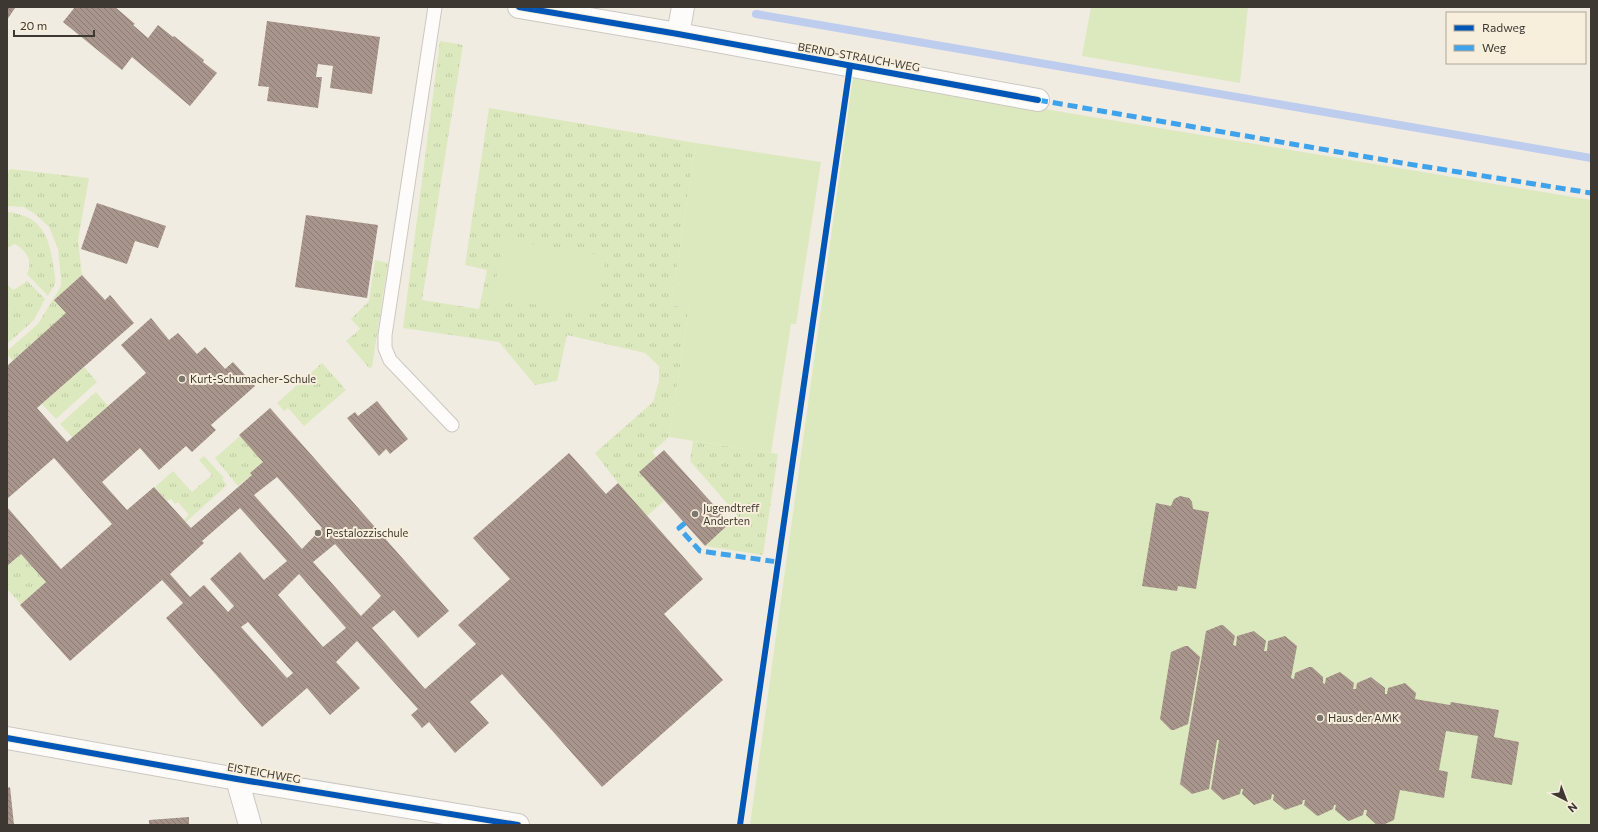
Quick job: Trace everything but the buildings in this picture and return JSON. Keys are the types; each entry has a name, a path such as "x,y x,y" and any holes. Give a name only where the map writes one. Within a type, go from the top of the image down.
{"street":[{"name":"BERND-STRAUCH-WEG","path":"519,7 678,34 1038,100"},
{"path":"678,34 683,7"},
{"name":"EISTEICHWEG","path":"7,738 237,779 518,825"},
{"path":"237,779 250,825"}],"lane":[{"path":"435,7 385,335 385,348 390,360 452,425"}],"green space":[{"path":"1091,7 1248,7 1240,83 1082,56"},
{"path":"440,41 463,45 422,300 479,309 487,270 465,265 489,108 696,143 671,305 689,308 669,437 652,452 656,457 639,472 664,501 647,516 618,483 595,453 653,402 659,381 659,366 645,353 567,335 557,381 535,385 499,342 403,328"},
{"path":"853,77 1591,200 1591,825 750,825"},
{"path":"696,143 821,162 796,324 791,324 771,453 669,437 689,308 671,305"},
{"path":"10,169 89,178 78,240 82,275 55,300 66,313 13,361 7,354 7,351 38,324 61,286 61,278 58,249 49,227 35,214 24,207 7,206 7,174"},
{"path":"8,212 19,214 35,222 45,235 49,244 55,279 55,283 48,296 27,274 29,269 29,261 26,253 15,244 7,248"},
{"path":"503,239 606,256 596,314 493,298"},
{"path":"375,260 388,263 372,367 369,368 346,341 360,329 351,319 369,301"},
{"path":"27,281 45,299 34,320 7,344 7,284 13,290"},
{"path":"322,363 346,390 304,426 288,408 284,411 277,403"},
{"path":"84,367 97,382 56,419 42,404"},
{"path":"96,392 108,406 73,438 60,424"},
{"path":"240,436 263,462 251,473 252,475 238,486 215,458"},
{"path":"693,441 778,454 763,555 705,546 738,516 690,461"},
{"path":"204,456 224,478 222,479 227,485 186,522 184,520 189,515 178,502 175,504 171,499 167,501 155,487 173,471 192,492 212,475 199,460"},
{"path":"21,554 46,582 21,604 7,589 7,566"}],"waterway":[{"path":"756,14 1591,158"}],"marked path":[{"path":"1038,100 1402,163 1591,193"},
{"path":"685,523 679,528 700,551 778,562"}],"cycle path":[{"path":"519,7 678,34 1038,100"},
{"path":"740,825 850,66"},
{"path":"7,738 237,779 518,825"}],"place":[{"name":"Kurt-Schumacher-Schule","path":"182,379"},
{"name":"Jugendtreff Anderten","path":"695,514"},
{"name":"Pestalozzischule","path":"318,533"},
{"name":"Haus der AMK","path":"1320,718"}]}
